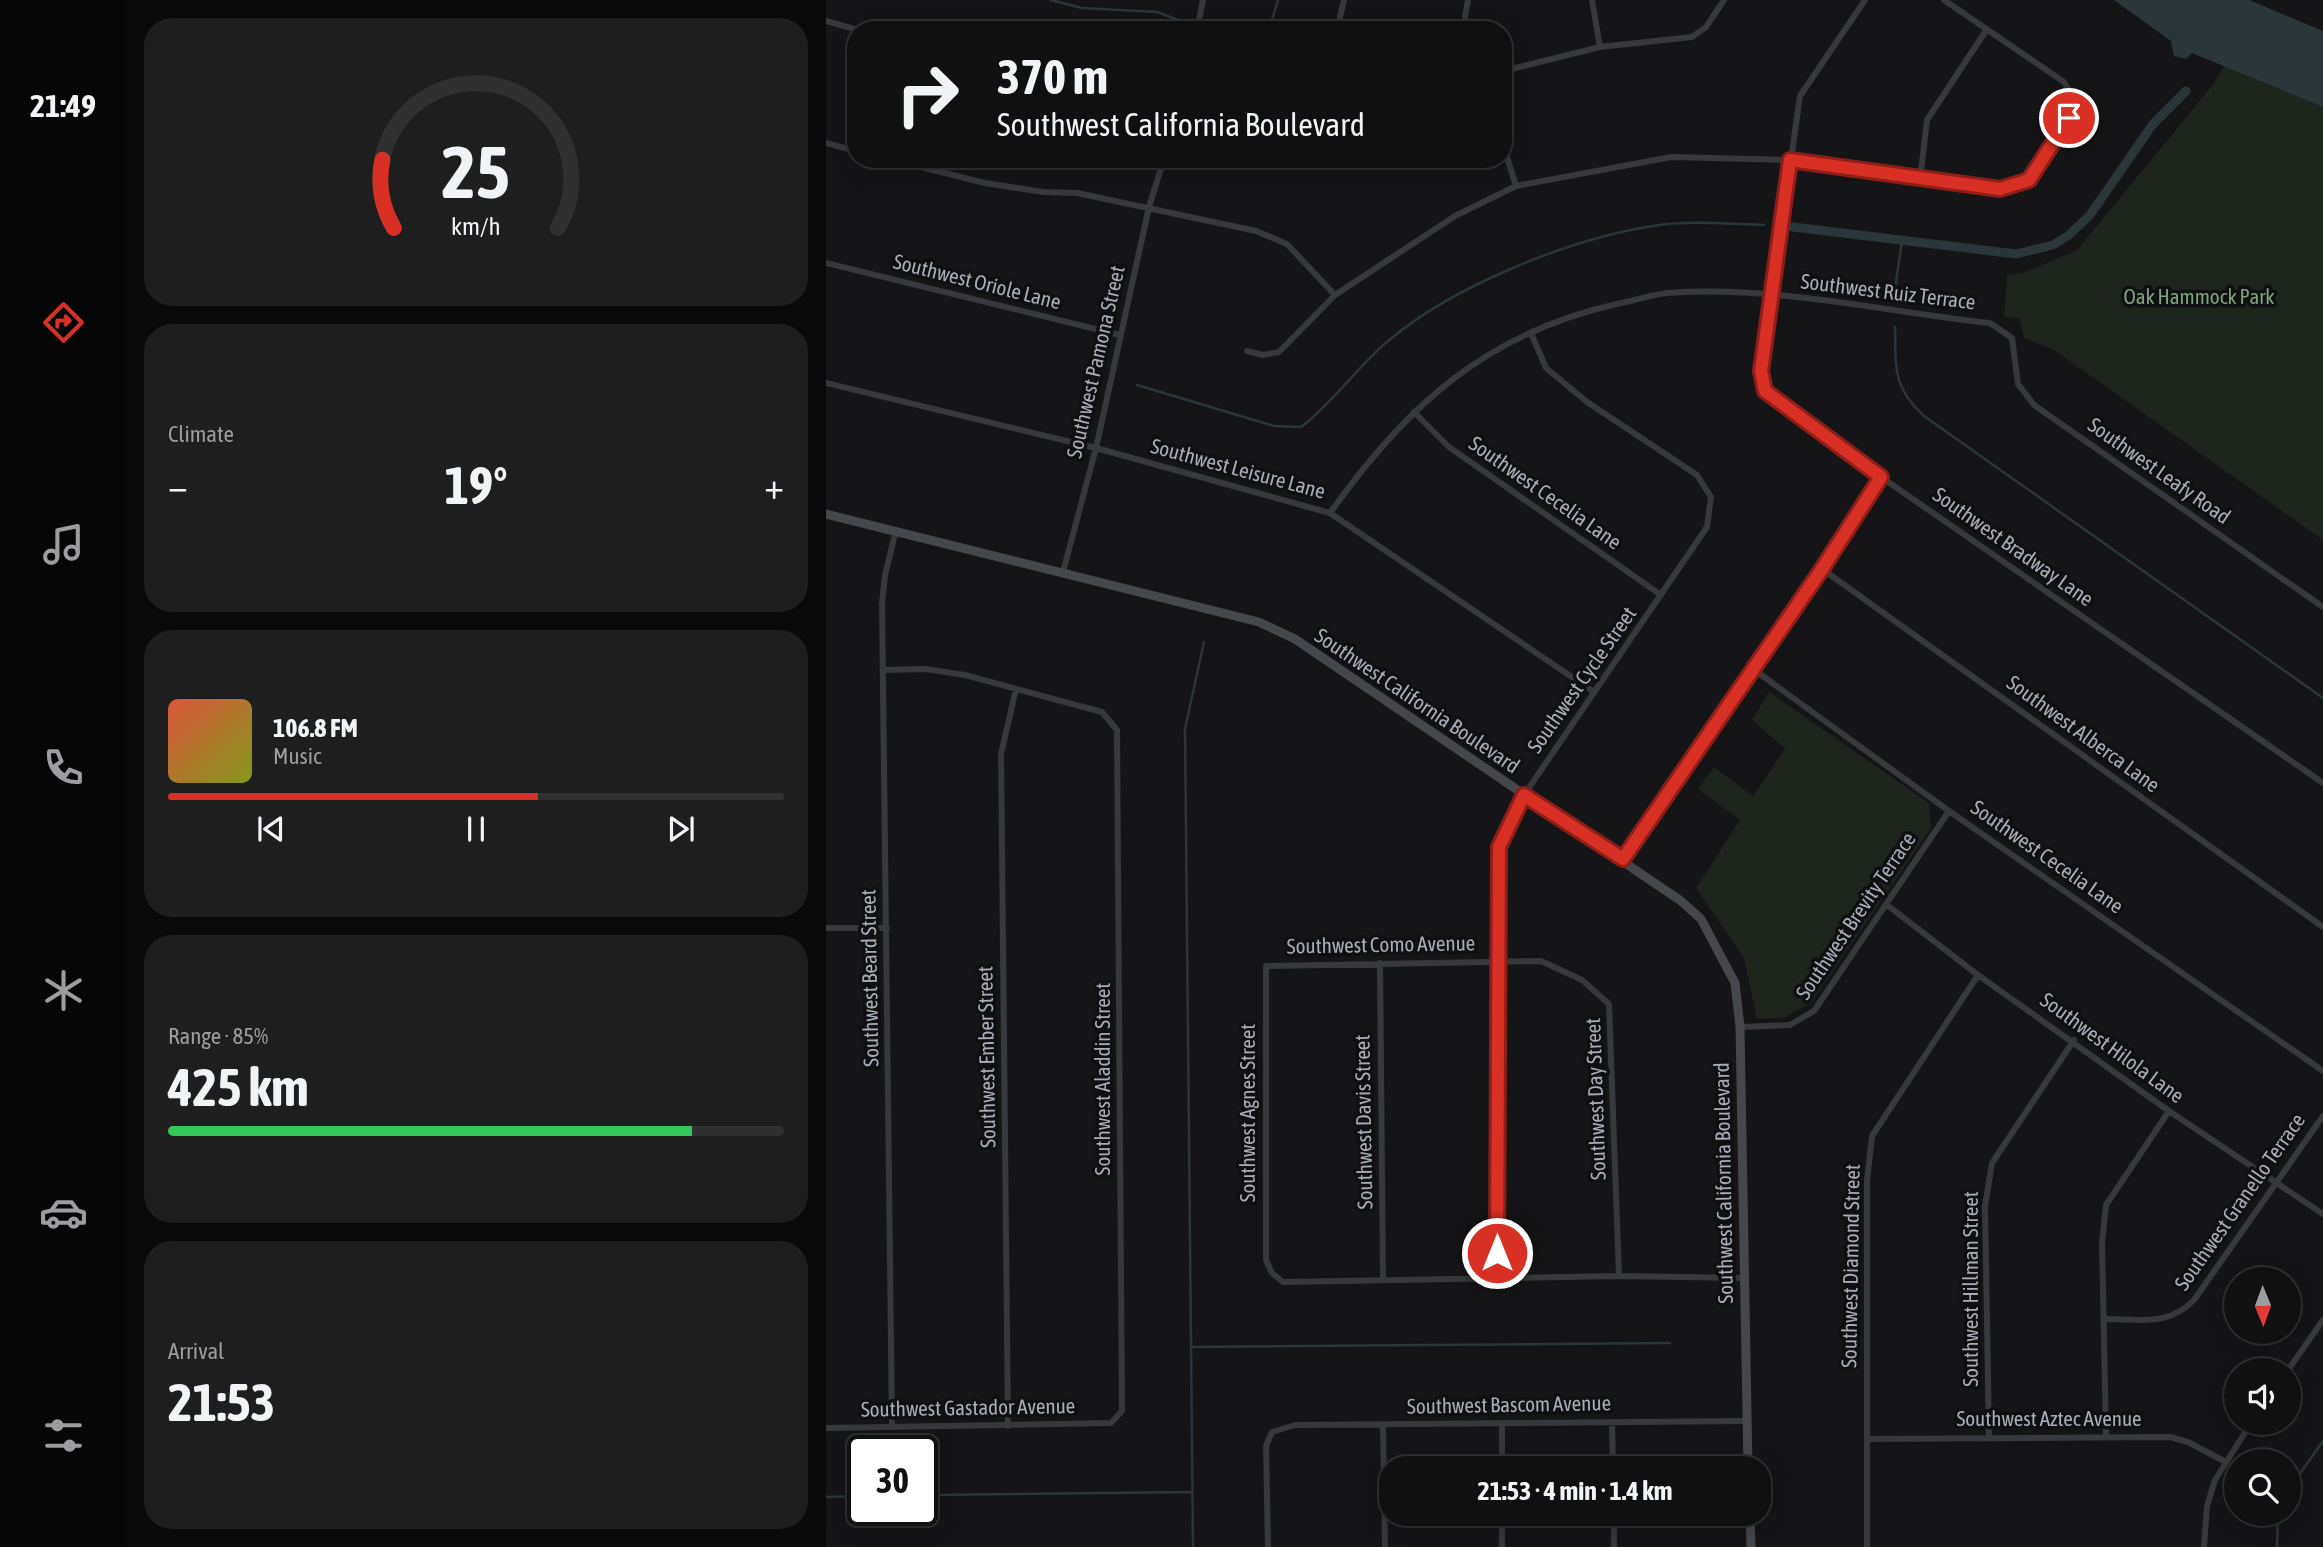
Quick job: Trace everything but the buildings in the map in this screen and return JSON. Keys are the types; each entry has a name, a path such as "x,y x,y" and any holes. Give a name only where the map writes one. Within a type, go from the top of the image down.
{"street":[{"path":"1199,21 1203,0"},
{"path":"1338,21 1344,0"},
{"path":"1465,21 1468,0"},
{"path":"1592,0 1600,47"},
{"path":"1512,69 1600,47 1692,37 1706,27 1724,0"},
{"name":"Southwest Bradway Lane","path":"1864,0 1800,96 1761,371 1765,391 1881,477 2323,783"},
{"path":"1247,351 1263,355 1279,352 1335,295 1455,216 1516,186 1671,157 1790,160 2000,189 2029,180 2069,118 2074,98 2064,82 1944,0"},
{"path":"826,21 847,27"},
{"path":"1920,180 1927,120 1987,29"},
{"path":"826,144 847,149"},
{"path":"923,168 985,184 1044,192 1077,193 1256,231 1287,244 1335,295"},
{"name":"Southwest Pamona Street","path":"1063,572 1096,448 1120,335 1161,168"},
{"path":"1510,168 1516,186"},
{"name":"Southwest Oriole Lane","path":"826,263 1120,335"},
{"name":"Southwest Ruiz Terrace","path":"1330,513 1383,442 1440,387 1480,359 1531,333 1586,311 1668,293 1772,295 1990,323 2012,338"},
{"name":"Southwest Cycle Street","path":"1496,1279 1499,847 1524,795 1707,527 1711,498 1697,475 1587,402 1546,368 1531,333"},
{"name":"Southwest Leafy Road","path":"2012,338 2018,384 2034,405 2323,607"},
{"name":"Southwest Leisure Lane","path":"826,383 1096,448 1330,513 1594,692"},
{"name":"Southwest Cecelia Lane","path":"1414,412 1449,447 1661,595"},
{"path":"1623,859 1822,569 1881,477"},
{"name":"Southwest California Boulevard","path":"826,514 1063,572 1277,629 1623,859 1701,919 1735,983 1740,1027 1742,1278 1748,1456"},
{"name":"Southwest Beard Street","path":"892,1427 883,587 895,530"},
{"name":"Southwest Alberca Lane","path":"1822,569 2323,927"},
{"name":"Southwest Cecelia Lane","path":"1753,669 1949,811 2323,1071"},
{"path":"883,670 940,670 1016,689"},
{"name":"Southwest Aladdin Street","path":"1016,689 1102,712 1117,730 1122,1410 1111,1423"},
{"name":"Southwest Ember Street","path":"1008,1426 1001,754 1016,689"},
{"name":"Southwest Brevity Terrace","path":"1740,1027 1790,1025 1806,1018 1823,999 1949,811"},
{"name":"Southwest Hilola Lane","path":"1886,904 1978,975 2169,1111 2323,1214"},
{"path":"826,928 887,929"},
{"name":"Southwest Como Avenue","path":"1266,966 1497,960"},
{"name":"Southwest Day Street","path":"1497,960 1541,961 1582,980 1609,1004 1619,1276"},
{"name":"Southwest Davis Street","path":"1380,962 1383,1280"},
{"name":"Southwest Agnes Street","path":"1266,966 1266,1260 1272,1273 1283,1282 1383,1280"},
{"name":"Southwest Diamond Street","path":"1867,1547 1867,1181 1872,1136 1978,975"},
{"name":"Southwest Hillman Street","path":"1989,1437 1985,1206 1992,1163 2074,1041"},
{"path":"2106,1436 2102,1243 2106,1205 2169,1111"},
{"name":"Southwest Granello Terrace","path":"2105,1319 2155,1319 2179,1315 2194,1300 2323,1116"},
{"path":"1383,1280 1619,1276 1742,1278"},
{"path":"2296,1358 2323,1320"},
{"name":"Southwest Bascom Avenue","path":"1268,1547 1266,1446 1272,1432 1295,1425 1747,1421"},
{"path":"1612,1422 1613,1456"},
{"name":"Southwest Gastador Avenue","path":"826,1428 1111,1423"},
{"path":"1502,1423 1502,1456"},
{"path":"1383,1424 1385,1547"},
{"name":"Southwest Aztec Avenue","path":"1868,1439 2169,1437 2188,1442 2224,1461"},
{"path":"2204,1547 2210,1495 2224,1461"},
{"path":"1502,1526 1503,1547"},
{"path":"1614,1526 1614,1547"},
{"path":"1750,1526 1751,1547"}],"green space":[{"name":"Oak Hammock Park","path":"2224,66 2323,107 2323,540 2054,350 2024,338 2019,318 2004,317 2007,275 2023,273 2077,250 2211,87"},
{"path":"1769,692 1929,803 1931,828 1811,1003 1783,1018 1757,1019 1744,958 1696,888 1740,820 1698,789 1714,767 1753,796 1785,749 1752,720"}],"shaded area":[{"path":"2114,0 2249,0 2323,31 2323,107 2192,53 2186,59 2174,56 2171,41"}],"waterway":[{"path":"1051,0 1082,8 1157,12 1181,21"},
{"path":"1272,21 1278,0"},
{"path":"1793,227 2016,254 2053,245 2069,235 2090,215 2153,124 2186,91"},
{"path":"1137,385 1274,426 1301,427 1388,341 1445,302 1513,268 1585,242 1653,226 1694,223 1764,225"},
{"path":"1894,296 1902,241"},
{"path":"1895,327 1896,365 1901,386 1924,416 2323,698"},
{"path":"1193,1547 1185,729 1204,642"},
{"path":"1191,1347 1670,1343"},
{"path":"2301,1472 2323,1441"},
{"path":"938,1495 1192,1492"},
{"path":"826,1497 847,1496"},
{"path":"2277,1547 2278,1526"}],"route":[{"path":"1497,1253 1499,847 1524,795 1623,859 1822,569 1881,477 1765,391 1761,371 1790,160 1920,180 2000,189 2014,187 2029,180 2069,118"}]}
